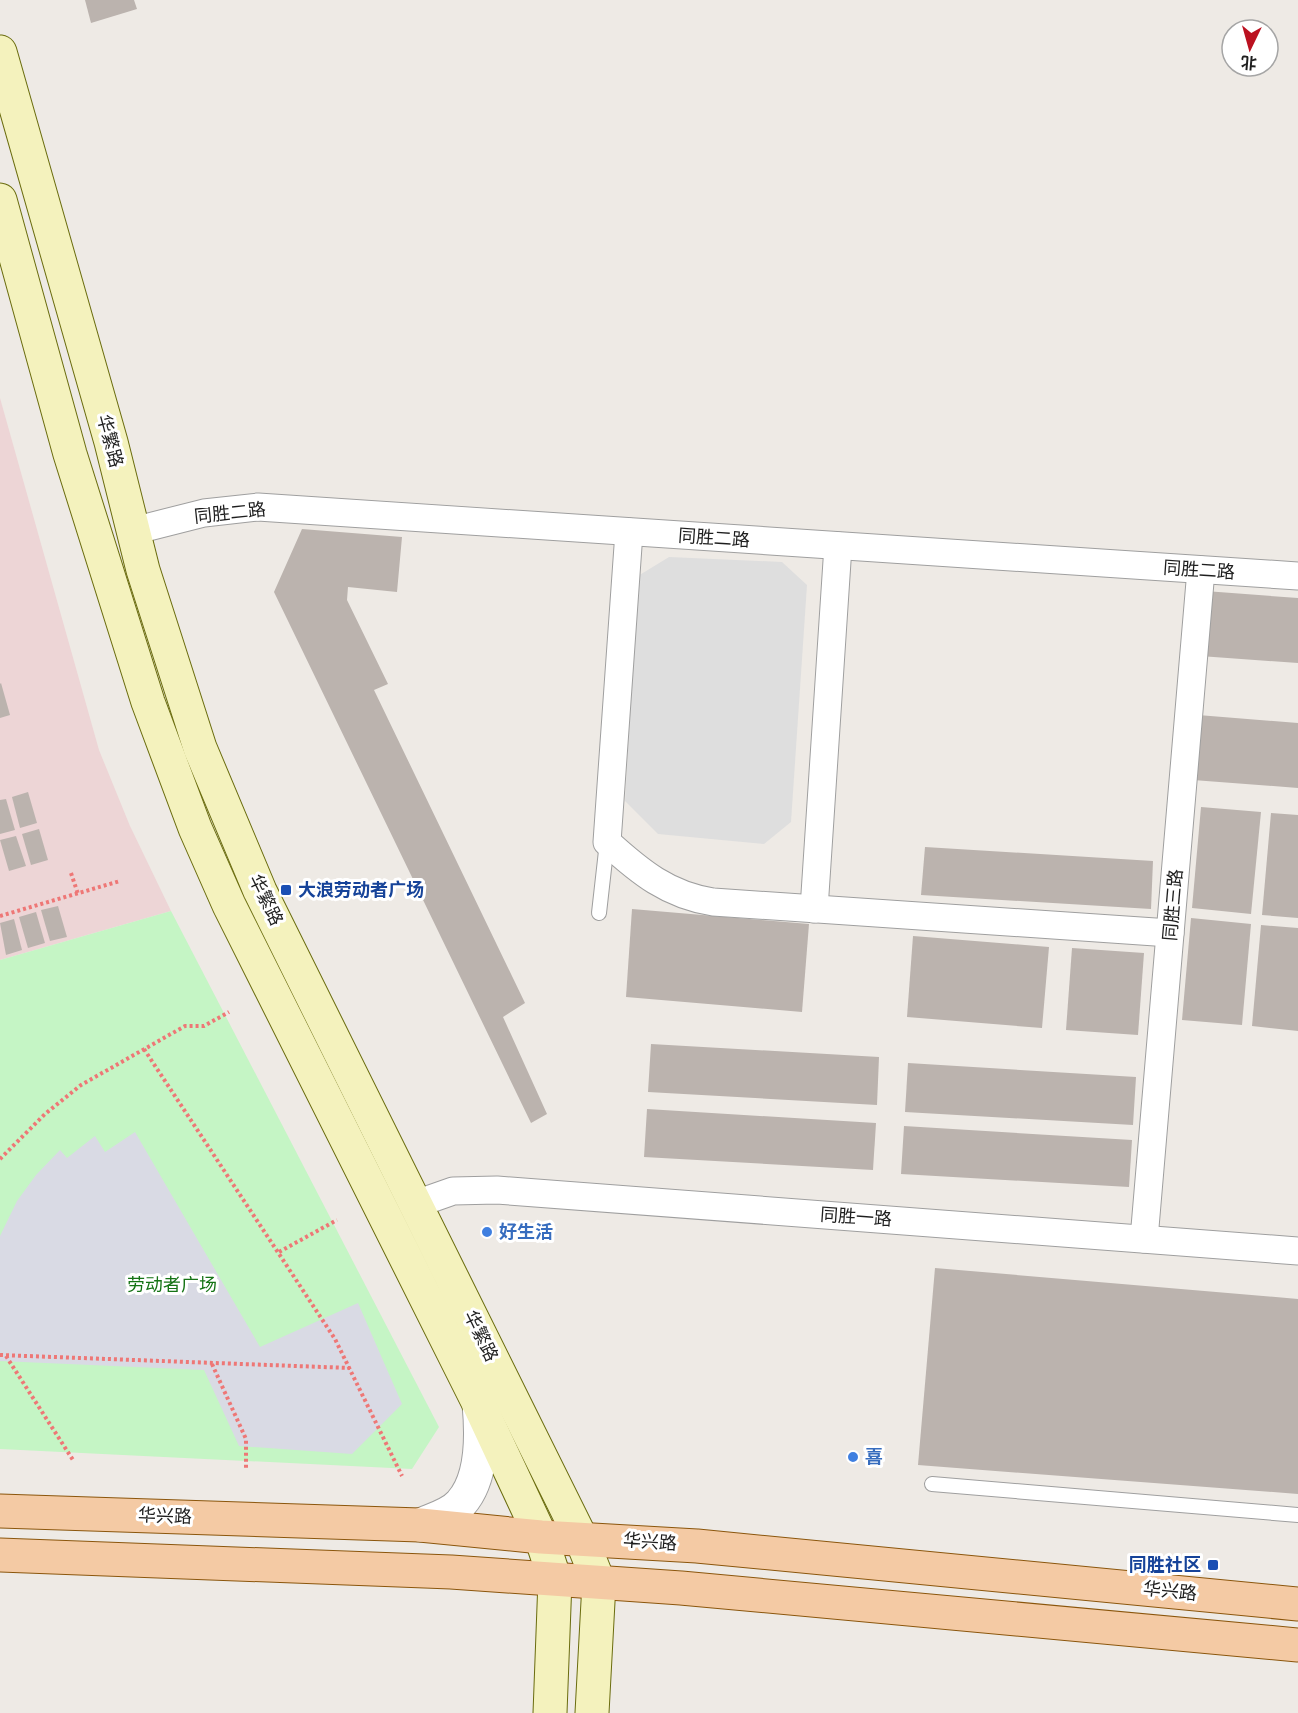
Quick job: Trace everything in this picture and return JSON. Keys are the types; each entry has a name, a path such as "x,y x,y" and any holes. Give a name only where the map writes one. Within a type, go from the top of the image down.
{"main road":[{"name":"华繁路","path":"0,52 180,692 227,815 260,891 581,1538 598,1583 592,1713"},
{"name":"华繁路","path":"0,200 70,453 168,760 229,905 479,1404 541,1537 555,1580 550,1713"},
{"name":"华兴路","path":"0,1511 420,1526 541,1537 697,1546 1298,1604"},
{"path":"0,1555 451,1572 681,1588 1298,1645"}],"street":[{"name":"同胜二路","path":"133,531 204,513 258,507 1298,576"},
{"path":"629,532 607,843 642,874 667,889 692,899 1170,933"},
{"path":"814,909 838,546"},
{"name":"同胜三路","path":"1144,1239 1201,570"},
{"name":"同胜一路","path":"416,1204 453,1191 497,1190 1298,1251"},
{"path":"420,1526 452,1512 462,1503 470,1488 480,1449 479,1404"}],"lane":[{"path":"599,913 607,843"},
{"path":"932,1484 1298,1515"}],"path":[{"path":"71,873 78,894"},
{"path":"0,916 120,882"},
{"path":"0,1159 45,1114 81,1085 185,1026 204,1026 229,1012"},
{"path":"144,1049 335,1339 402,1476"},
{"path":"279,1252 337,1220"},
{"path":"0,1355 350,1368"},
{"path":"6,1356 74,1460"},
{"path":"212,1364 246,1439 246,1468"}],"shaded area":[{"path":"0,398 99,750 130,826 171,911 0,960"},
{"path":"669,557 782,562 807,585 791,822 764,844 658,834 625,801 638,576"},
{"path":"135,1132 260,1347 358,1303 402,1404 352,1454 239,1446 204,1370 0,1361 0,1236 17,1201 36,1175 60,1150 67,1158 95,1136 105,1152"}],"green space":[{"name":"劳动者广场","path":"171,911 439,1427 412,1469 0,1449 0,960"}],"building":[{"path":"85,0 134,0 137,9 91,23"},
{"path":"302,529 402,537 397,592 348,587 347,600 388,684 374,690 525,1003 503,1017 547,1114 531,1123 274,592"},
{"path":"1205,591 1298,598 1298,663 1200,656"},
{"path":"0,684 10,715 0,718"},
{"path":"1198,715 1298,723 1298,788 1193,780"},
{"path":"28,792 37,823 20,828 12,797"},
{"path":"6,799 15,830 0,834 0,800"},
{"path":"1201,807 1261,812 1251,914 1192,908"},
{"path":"1271,813 1298,815 1298,918 1262,915"},
{"path":"39,829 48,860 31,865 22,834"},
{"path":"16,836 26,866 9,871 0,840"},
{"path":"925,847 1153,861 1151,909 921,895"},
{"path":"58,906 67,937 50,941 41,910"},
{"path":"632,909 809,924 802,1012 626,997"},
{"path":"36,912 45,943 28,948 19,917"},
{"path":"1191,918 1251,924 1242,1025 1182,1020"},
{"path":"14,919 22,950 6,955 0,923"},
{"path":"1261,925 1298,928 1298,1031 1252,1026"},
{"path":"913,936 1049,947 1042,1028 907,1017"},
{"path":"1072,948 1144,953 1138,1035 1066,1030"},
{"path":"651,1044 879,1057 877,1105 648,1092"},
{"path":"908,1063 1136,1077 1133,1125 905,1112"},
{"path":"647,1109 876,1123 873,1170 644,1157"},
{"path":"904,1126 1132,1140 1129,1187 901,1174"},
{"path":"935,1268 1298,1299 1298,1494 918,1465"}],"place":[{"name":"大浪劳动者广场","path":"286,890"},
{"name":"好生活","path":"487,1232"},
{"name":"喜","path":"853,1457"},
{"name":"同胜社区","path":"1213,1565"}]}
